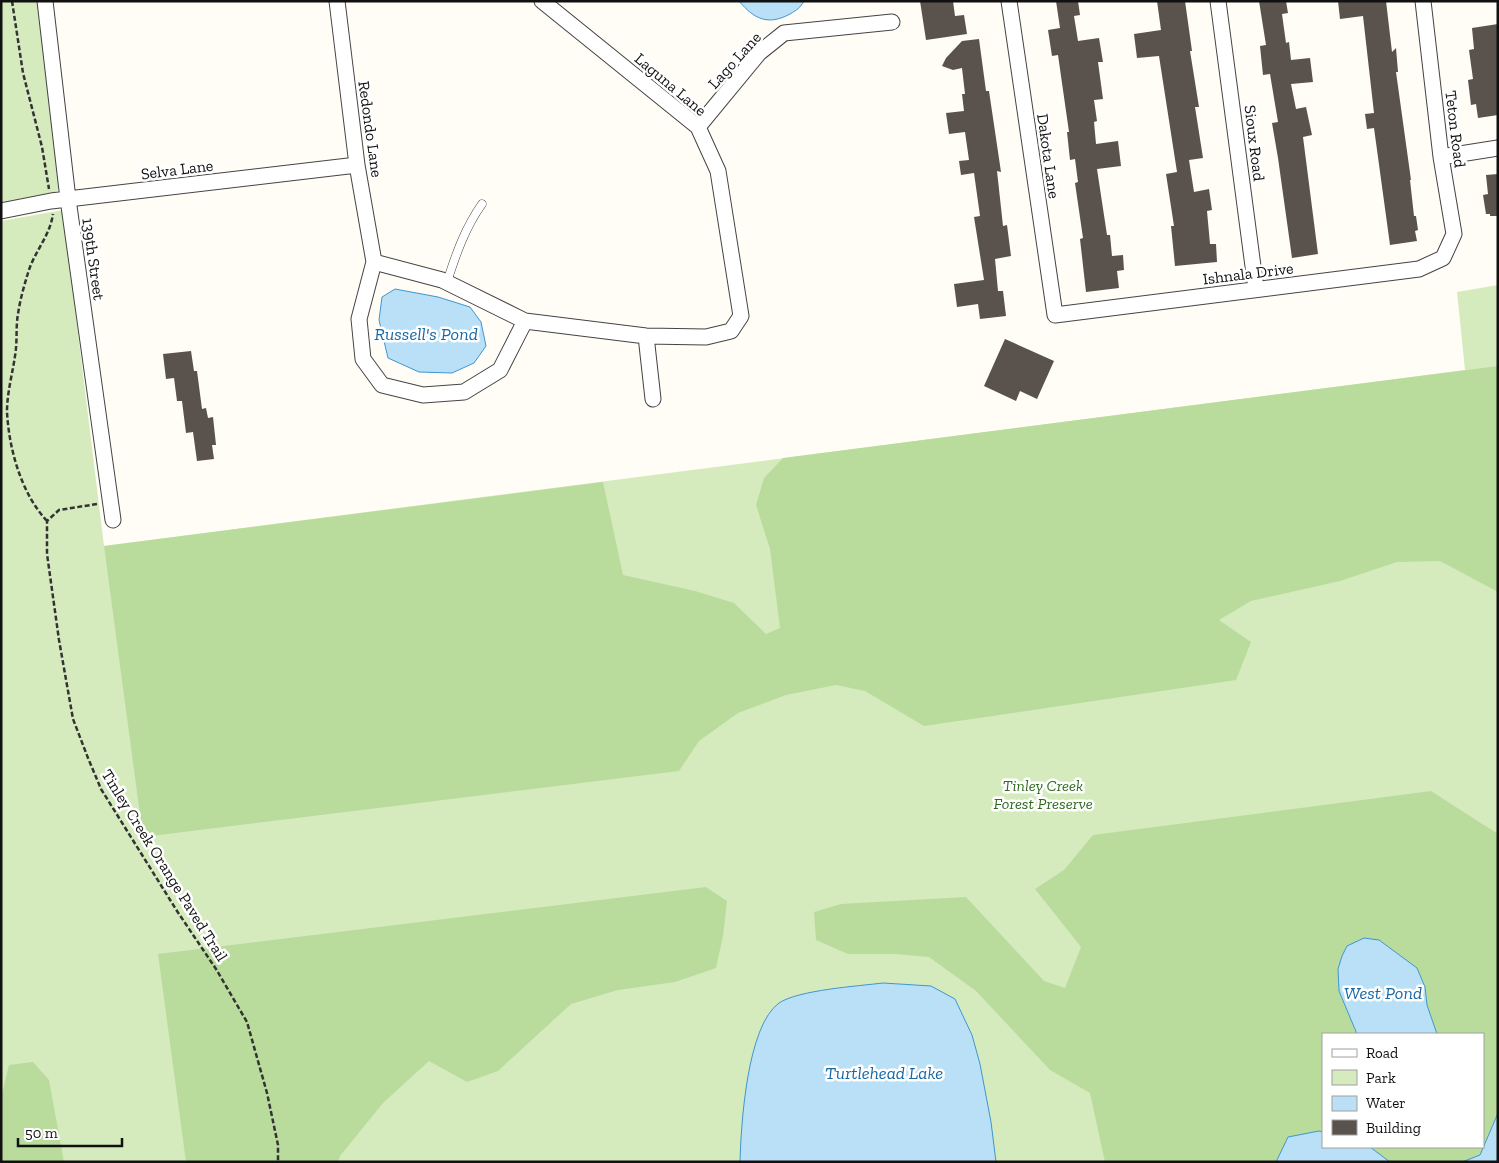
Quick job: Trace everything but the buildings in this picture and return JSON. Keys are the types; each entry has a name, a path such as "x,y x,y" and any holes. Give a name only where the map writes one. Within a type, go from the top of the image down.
{"street":[{"name":"139th Street","path":"45,1 68,199 113,520"},
{"name":"Redondo Lane","path":"337,1 357,165 374,262 359,319 363,360 382,385 423,395 464,392 500,370 525,322"},
{"name":"Laguna Lane","path":"542,1 698,127 718,171 741,316 731,331 706,337 646,336"},
{"name":"Dakota Lane","path":"1009,1 1055,315"},
{"name":"Sioux Road","path":"1218,1 1256,289"},
{"name":"Teton Road","path":"1423,1 1441,157 1454,234 1443,258"},
{"name":"Lago Lane","path":"698,127 759,53 784,33 892,22"},
{"path":"1441,157 1498,148"},
{"name":"Selva Lane","path":"1,210 51,201 357,165"},
{"name":"Ishnala Drive","path":"1055,315 1419,269 1443,258"},
{"path":"374,262 447,282 525,322 646,336 653,399"}],"lane":[{"path":"447,282 462,238 482,204"}],"path":[{"path":"12,1 23,73 42,147 53,214 49,229 28,270 18,314 16,349 8,392 7,412 13,452 19,473 28,493 39,513 47,521 59,510 110,502"},
{"name":"Tinley Creek Orange Paved Trail","path":"47,521 47,554 59,640 73,719 101,789 177,911 216,969 247,1022 267,1093 278,1145 278,1162"}],"green space":[{"path":"1,1 38,1 61,183 58,190 51,195 1,203"},
{"name":"Tinley Creek Forest Preserve","path":"63,210 104,546 1465,370 1457,292 1498,285 1498,1162 1,1162 1,221"},
{"path":"1498,366 1498,592 1440,561 1397,562 1340,581 1251,601 1219,620 1251,642 1236,680 924,726 865,691 836,685 786,695 738,713 699,741 679,771 143,837 104,546 603,482 623,575 695,591 734,603 766,634 780,628 770,549 756,505 764,478 783,458"},
{"path":"1431,791 1498,834 1498,1113 1484,1146 1484,1033 1437,1033 1427,1005 1425,987 1417,968 1379,940 1339,991 1357,1033 1322,1033 1322,1132 1288,1137 1276,1162 1105,1162 1090,1093 1050,1070 976,991 929,957 895,954 848,954 816,940 814,912 841,904 966,897 1044,981 1065,988 1081,947 1035,889 1064,870 1093,835"},
{"path":"706,887 727,901 723,936 716,968 675,982 618,990 571,1004 498,1071 467,1082 429,1061 383,1103 340,1156 338,1162 186,1162 158,954"},
{"path":"33,1062 49,1080 64,1162 1,1162 1,1098 9,1065"},
{"path":"1371,1148 1483,1148 1480,1155 1462,1162 1390,1162"}],"water":[{"path":"739,1 804,1 798,9 790,14 775,20 768,20 756,16"},
{"name":"Russell's Pond","path":"395,289 438,297 470,307 481,322 486,346 474,363 452,373 419,372 388,358 379,320 382,297"},
{"name":"West Pond","path":"1364,938 1379,940 1417,968 1425,987 1427,1005 1437,1033 1357,1033 1339,991 1338,969 1347,946"},
{"name":"Turtlehead Lake","path":"883,983 931,986 955,999 972,1035 980,1064 991,1122 996,1162 740,1162 744,1101 748,1077 753,1053 768,1015 779,1003 800,995 829,989"},
{"path":"1498,1113 1498,1162 1462,1162 1480,1155"},
{"path":"1319,1131 1322,1132 1322,1148 1371,1148 1390,1162 1276,1162 1288,1137"}]}
